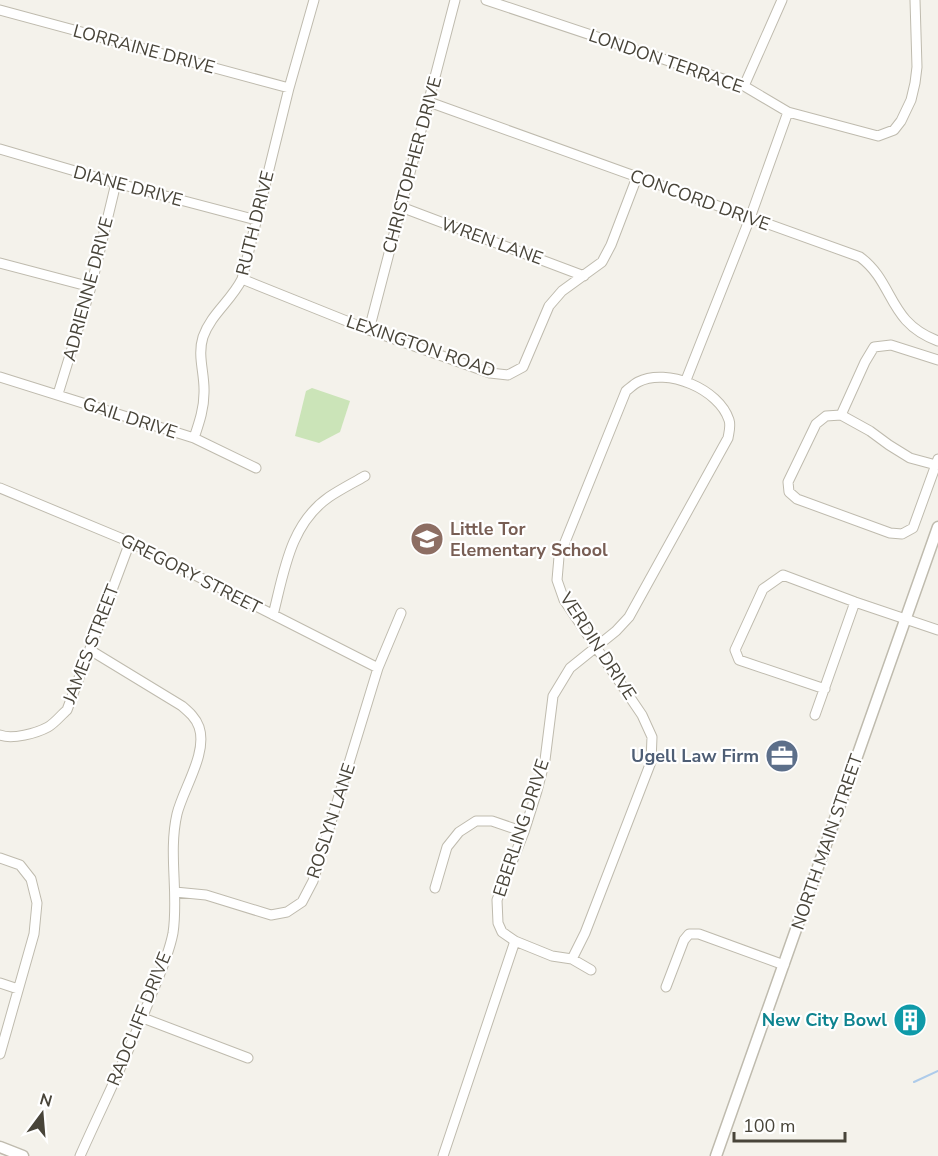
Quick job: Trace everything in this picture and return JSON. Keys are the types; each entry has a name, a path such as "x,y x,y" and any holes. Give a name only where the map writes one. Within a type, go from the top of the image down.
{"street":[{"name":"RUTH DRIVE","path":"194,438 203,409 205,391 200,362 202,340 210,320 235,293 242,279 289,88 314,0"},
{"name":"CHRISTOPHER DRIVE","path":"369,330 455,0"},
{"name":"LONDON TERRACE","path":"486,0 744,86 788,112 878,136 894,130 911,100 917,67 915,0"},
{"path":"744,86 782,0"},
{"name":"LORRAINE DRIVE","path":"0,10 289,88"},
{"name":"CONCORD DRIVE","path":"429,102 860,257 870,264 900,314 912,327 933,339"},
{"path":"686,380 750,218 788,112"},
{"name":"DIANE DRIVE","path":"0,150 256,220"},
{"name":"LEXINGTON ROAD","path":"242,279 369,330 490,373 508,375 523,367 549,306 562,291 602,262 611,245 637,177"},
{"name":"ADRIENNE DRIVE","path":"58,394 91,287 116,183"},
{"name":"WREN LANE","path":"400,207 584,276"},
{"path":"0,262 91,287"},
{"path":"924,356 933,339"},
{"path":"842,415 874,347 891,345 938,360"},
{"name":"GAIL DRIVE","path":"0,377 194,438 256,468"},
{"name":"VERDIN DRIVE","path":"572,959 585,933 651,762 652,737 642,715 564,600 557,580 559,557 626,391 638,382 654,378 686,380"},
{"name":"EBERLING DRIVE","path":"515,941 502,932 498,923 497,900 524,832 545,760 553,696 570,668 629,617 728,438 730,420 719,402 686,380"},
{"path":"842,415 870,430 910,458 937,462 913,528 902,534 890,533 797,499 789,492 788,482 816,424 826,416 842,415"},
{"path":"273,615 290,550 299,529 327,498 365,476"},
{"name":"GREGORY STREET","path":"0,488 130,542 378,668"},
{"name":"NORTH MAIN STREET","path":"716,1156 938,527"},
{"name":"JAMES STREET","path":"0,735 5,737 23,735 48,727 67,710 130,542"},
{"path":"825,689 739,660 735,650 763,589 783,575 938,630"},
{"path":"815,715 855,602"},
{"name":"ROSLYN LANE","path":"175,892 206,895 271,915 287,912 302,902 313,881 378,668 401,613"},
{"name":"RADCLIFF DRIVE","path":"80,1156 143,1018 168,954 173,932 177,814 197,759 201,741 199,727 193,716 182,706 90,650"},
{"path":"435,888 447,847 459,832 476,821 492,820 524,832"},
{"path":"0,858 20,865 31,879 37,903 34,934 0,1054"},
{"path":"666,987 684,940 689,934 699,934 784,965"},
{"path":"443,1156 515,941 552,956 572,959 591,970"},
{"path":"0,983 18,989"},
{"path":"143,1018 248,1058"},
{"path":"0,1147 23,1156"}],"green space":[{"path":"312,388 350,401 340,432 319,443 295,436 306,391"}],"waterway":[{"path":"914,1082 938,1071"}],"place":[{"name":"Little Tor Elementary School","path":"427,539"},
{"name":"Ugell Law Firm","path":"782,756"},
{"name":"New City Bowl","path":"910,1020"}]}
